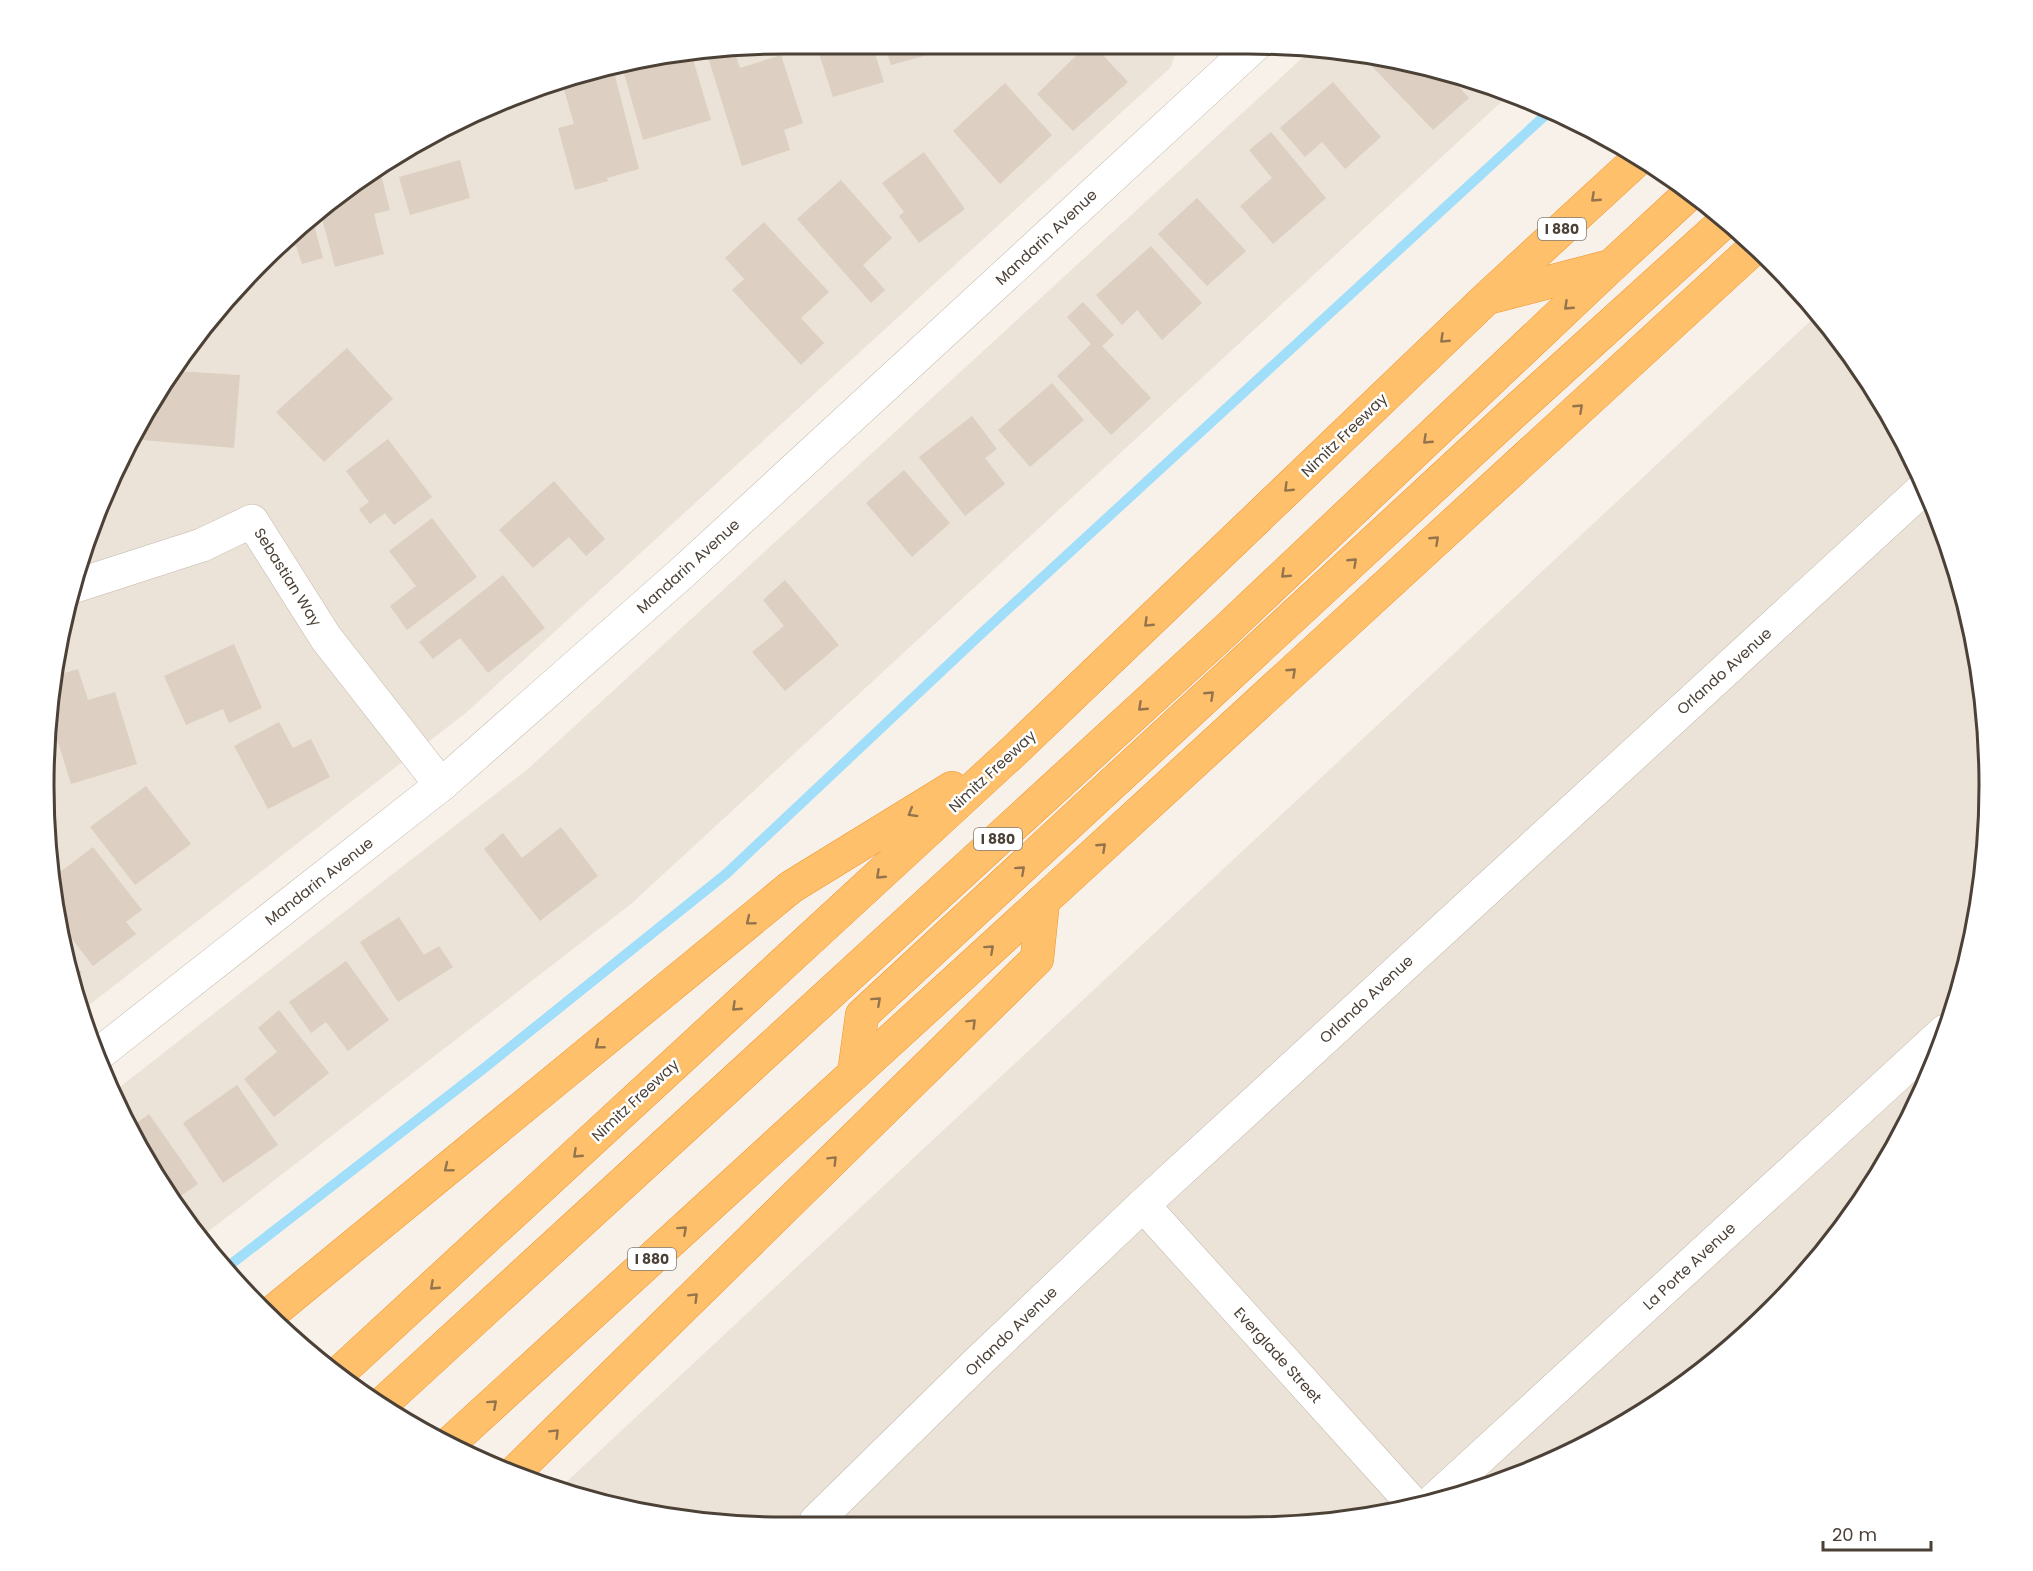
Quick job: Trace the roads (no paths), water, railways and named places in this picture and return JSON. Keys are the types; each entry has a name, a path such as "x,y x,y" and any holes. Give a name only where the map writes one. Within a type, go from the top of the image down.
{"highway":[{"name":"Nimitz Freeway","path":"344,1369 1016,750 1486,298 1633,164"},
{"name":"I 880","path":"387,1399 1223,633 1684,199"},
{"name":"I 880","path":"854,1074 862,1015 1513,413 1719,227"},
{"name":"I 880","path":"455,1438 1749,253"},
{"path":"1486,298 1611,266"},
{"path":"275,1310 791,887 1016,750"},
{"path":"521,1467 1037,959 1043,901"}],"street":[{"name":"Mandarin Avenue","path":"104,1050 441,785 683,572 1240,54"},
{"name":"Orlando Avenue","path":"820,1517 1143,1205 1918,494"},
{"name":"Sebastian Way","path":"83,584 202,545 252,521 326,638 441,785"},
{"name":"La Porte Avenue","path":"1446,1489 1931,1044"},
{"name":"Everglade Street","path":"1143,1205 1408,1499"}],"waterway":[{"path":"232,1263 483,1069 726,874 983,632 1543,117"}]}
